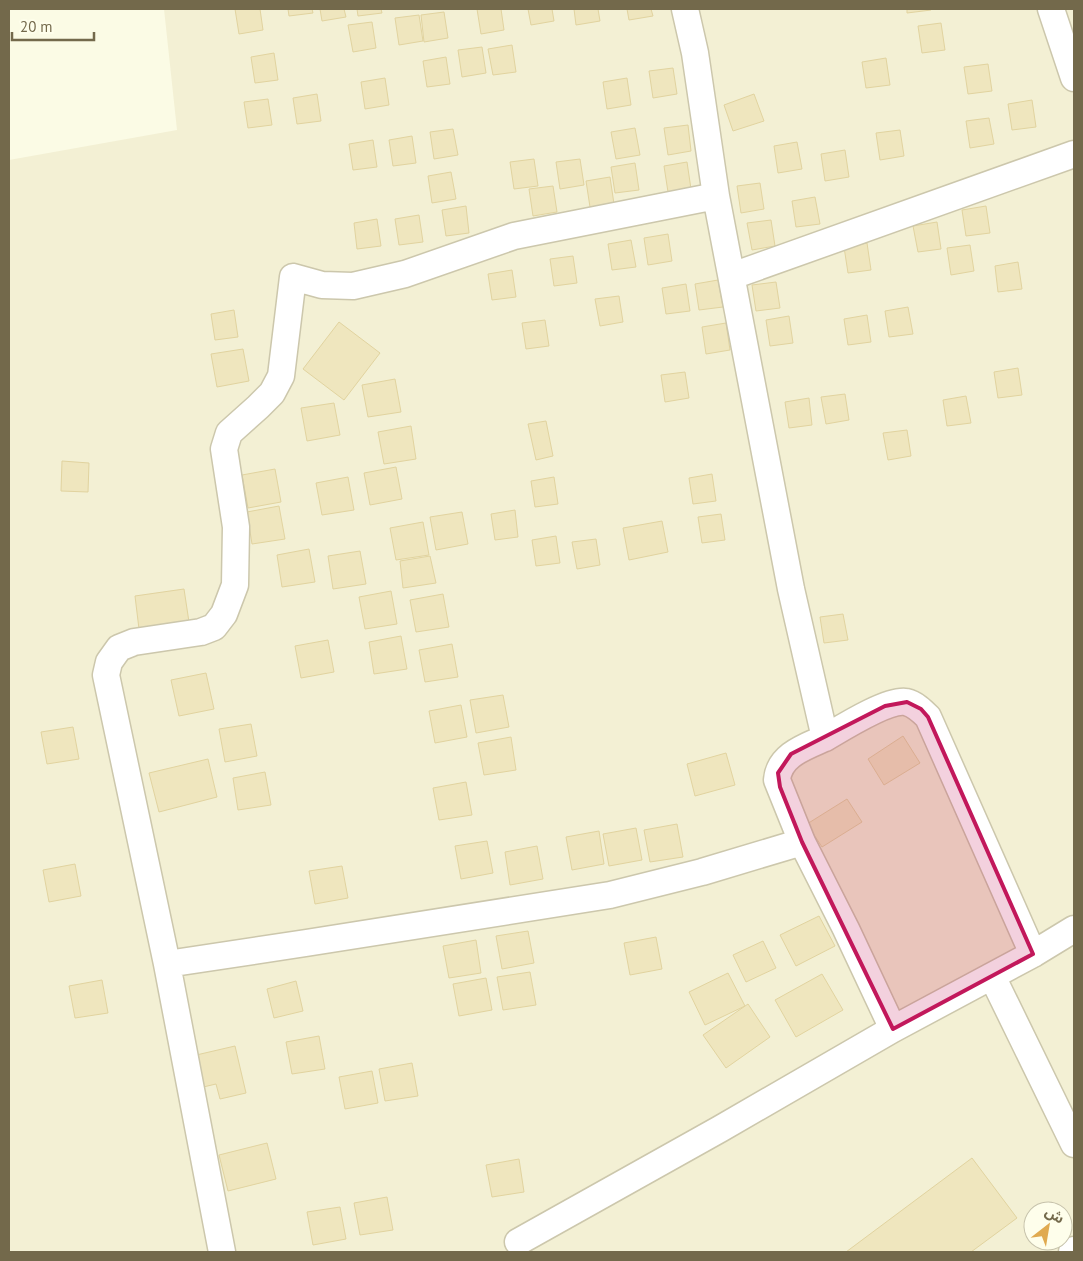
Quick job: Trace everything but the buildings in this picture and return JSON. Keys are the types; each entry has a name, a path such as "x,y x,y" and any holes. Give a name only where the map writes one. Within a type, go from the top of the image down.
{"street":[{"path":"685,9 695,53 716,196 791,589 825,738"},
{"path":"1051,9 1074,78"},
{"path":"732,276 1074,154"},
{"path":"222,1252 167,964 106,675 109,662 120,648 134,642 201,632 214,627 224,614 235,585 236,527 224,449 229,433 272,393 281,376 293,277 322,285 353,286 405,274 514,236 716,196"},
{"path":"893,1029 802,842 778,780 778,773 782,764 791,754 885,706 906,702 920,709 928,717 1033,954"},
{"path":"167,964 610,895 702,872 802,842"},
{"path":"518,1242 720,1129 893,1029 1033,954 1074,929"},
{"path":"992,976 1074,1144"}],"highlighted area":[{"path":"907,702 921,709 928,717 1033,954 893,1029 802,842 780,787 778,773 791,754 885,706"}],"shaded area":[{"path":"164,9 1074,9 1074,1252 9,1252 9,160 177,130"}]}
